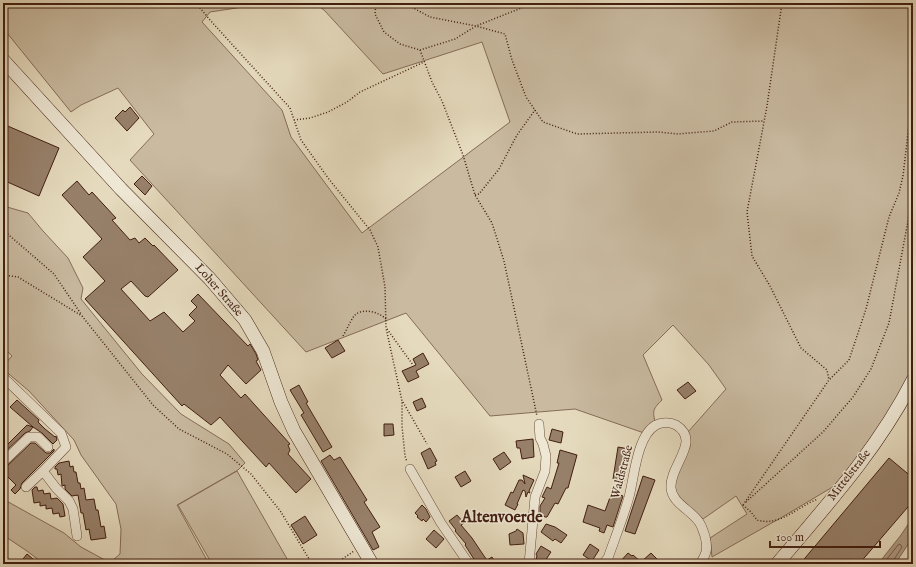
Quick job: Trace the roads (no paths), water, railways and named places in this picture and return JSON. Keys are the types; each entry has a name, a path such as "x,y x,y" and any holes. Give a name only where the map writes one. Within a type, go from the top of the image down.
{"main road":[{"name":"Loher Straße","path":"3,60 121,189 210,279 244,320 263,351 281,402 294,430 372,564"},
{"name":"Mittelstraße","path":"777,564 858,467 885,428 913,380"}],"street":[{"path":"3,377 61,433 66,447 26,487"},
{"name":"Waldstraße","path":"603,564 608,558 628,498 640,448 644,438 657,424 668,423 674,424 684,433 687,439 686,447 674,471 671,482 671,492 675,499 698,521 703,530 707,548 706,554 700,564"},
{"path":"529,564 535,511 535,497 545,471 546,456 540,438 539,424"},
{"path":"3,462 29,437 38,437 48,447"},
{"path":"410,469 441,523 469,564"},
{"path":"43,471 56,488 69,501 73,509 77,536"}],"water":[{"path":"913,517 913,537 895,564 878,564 901,535"}],"district":[{"name":"Altenvoerde","path":"502,518"}]}
